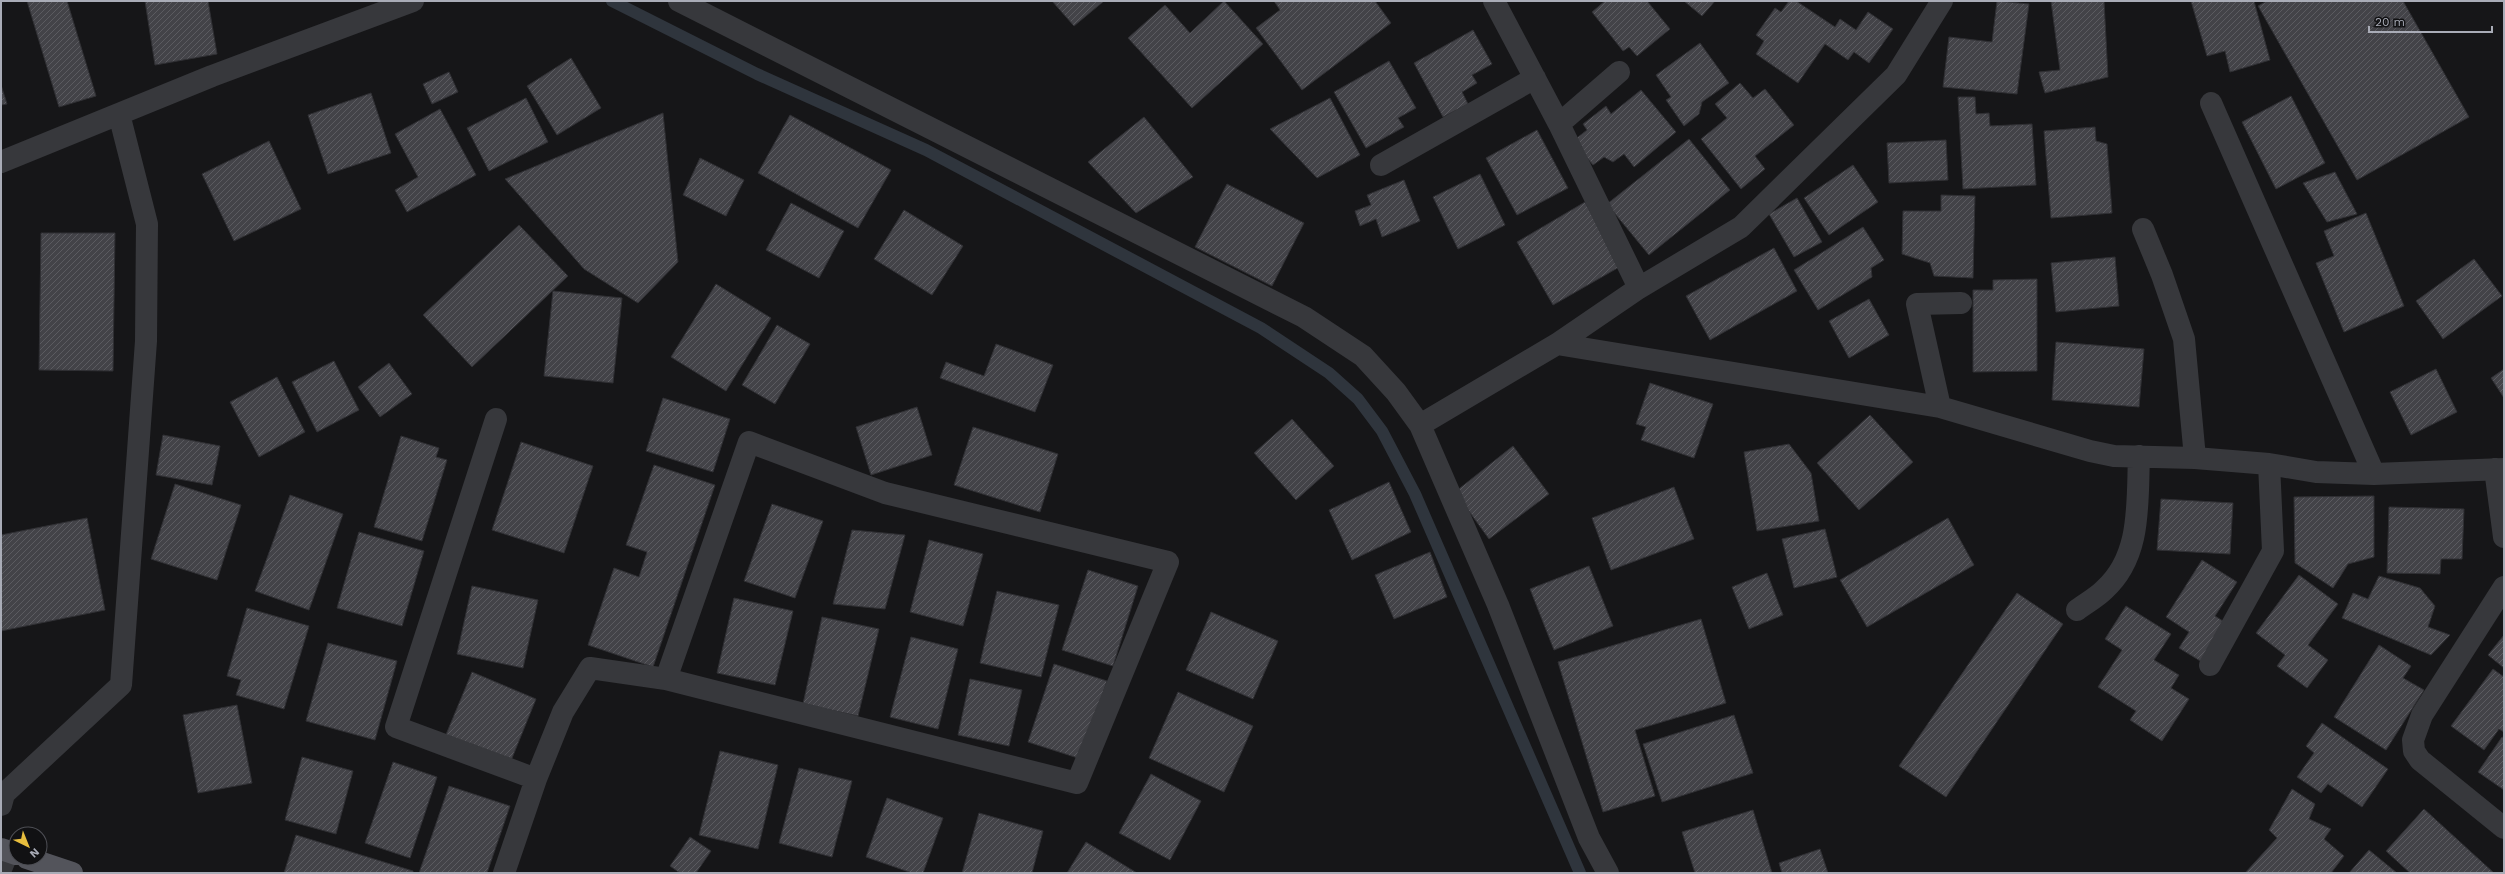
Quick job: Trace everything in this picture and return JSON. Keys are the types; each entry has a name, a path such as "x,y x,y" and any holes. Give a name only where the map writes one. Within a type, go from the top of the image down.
{"main road":[{"path":"45,866 72,873"}],"street":[{"path":"1,162 212,76 413,1"},
{"path":"680,1 1304,317 1363,356 1396,392 1420,425 1498,606 1589,838 1608,873"},
{"path":"1494,1 1559,124 1639,288"},
{"path":"1420,425 1558,344 1639,288 1740,227 1896,75 1942,1"},
{"path":"1559,124 1619,72"},
{"path":"1381,165 1535,78"},
{"path":"2211,103 2374,474"},
{"path":"1,805 4,794 121,685 146,341 147,224 119,114"},
{"path":"2143,229 2162,275 2184,339 2194,458"},
{"path":"1940,407 1918,304 1961,303"},
{"path":"1558,344 1940,407 2090,451 2114,456 2194,458 2269,464 2316,472 2374,474 2500,469 2504,536"},
{"path":"496,419 396,727 536,780"},
{"path":"504,873 536,780 563,712 590,668 666,679 1077,783 1168,562 884,493 749,442 666,679"},
{"path":"2077,610 2104,591 2117,577 2134,542 2139,456"},
{"path":"2210,665 2273,552 2269,464"},
{"path":"2504,587 2422,715 2414,740 2414,751 2420,760 2504,828"}],"building":[{"path":"27,1 67,1 96,96 59,107"},
{"path":"145,1 208,1 217,54 155,65"},
{"path":"1052,1 1104,1 1074,26"},
{"path":"1224,1 1263,44 1192,108 1128,38 1165,5 1190,33"},
{"path":"1274,1 1375,1 1391,23 1302,90 1256,28 1280,10"},
{"path":"1605,1 1647,1 1670,29 1637,56 1629,47 1623,51 1592,12"},
{"path":"1684,1 1715,1 1702,16"},
{"path":"1789,1 1796,1 1835,27 1840,19 1856,30 1868,12 1893,29 1869,63 1854,52 1848,60 1825,44 1798,83 1756,54 1764,41 1756,35 1775,8 1781,12"},
{"path":"1997,1 2029,4 2017,94 1943,87 1949,37 1992,42"},
{"path":"2051,1 2104,1 2108,77 2045,93 2039,72 2060,70"},
{"path":"2191,1 2254,1 2270,60 2230,72 2225,51 2207,56"},
{"path":"2267,1 2403,1 2469,117 2357,180 2258,6"},
{"path":"1473,30 1492,64 1472,75 1477,83 1462,92 1468,104 1443,117 1414,63"},
{"path":"1700,43 1729,83 1702,102 1699,114 1684,126 1666,100 1671,97 1656,75"},
{"path":"571,58 601,108 557,135 527,86"},
{"path":"1389,61 1416,108 1398,118 1404,127 1366,148 1334,92"},
{"path":"449,72 458,92 432,104 423,84"},
{"path":"1740,83 1753,98 1765,89 1794,125 1755,156 1765,169 1741,189 1701,139 1727,118 1715,104"},
{"path":"1,85 7,104 1,105"},
{"path":"1641,90 1676,132 1634,167 1624,154 1613,162 1604,157 1593,165 1573,141 1587,130 1583,124 1606,106 1611,114"},
{"path":"371,93 391,153 328,174 308,115"},
{"path":"2291,96 2325,163 2276,189 2242,122"},
{"path":"1958,97 1975,97 1976,114 1989,113 1990,126 2032,124 2036,185 1963,189"},
{"path":"526,98 548,142 489,171 467,128"},
{"path":"1330,98 1360,155 1317,178 1270,129"},
{"path":"440,109 476,175 407,212 395,190 418,177 395,134"},
{"path":"663,113 678,262 638,303 584,269 505,179"},
{"path":"790,115 891,170 858,228 758,173"},
{"path":"1144,117 1193,177 1136,213 1088,162"},
{"path":"2095,127 2096,141 2107,144 2112,213 2051,218 2044,131"},
{"path":"1537,130 1568,188 1517,215 1486,158"},
{"path":"1689,139 1730,190 1649,255 1607,204"},
{"path":"1946,140 1948,180 1889,183 1887,143"},
{"path":"269,141 301,209 234,241 202,174"},
{"path":"700,158 744,180 726,216 683,195"},
{"path":"1853,165 1878,202 1829,235 1804,198"},
{"path":"2335,172 2357,214 2327,222 2303,183"},
{"path":"1480,174 1505,225 1458,249 1433,197"},
{"path":"1404,180 1420,221 1382,237 1376,219 1360,226 1355,211 1371,205 1367,195"},
{"path":"1227,184 1304,223 1272,286 1195,247"},
{"path":"1941,195 1975,196 1973,278 1934,276 1930,263 1902,254 1903,211 1941,211"},
{"path":"1797,198 1822,242 1794,257 1769,214"},
{"path":"1585,202 1621,266 1553,305 1517,242"},
{"path":"791,203 844,231 819,278 766,250"},
{"path":"904,210 963,246 932,295 874,259"},
{"path":"2366,213 2404,306 2344,332 2316,263 2334,256 2324,231"},
{"path":"519,225 568,276 472,367 423,315"},
{"path":"1863,227 1884,260 1871,268 1872,277 1818,310 1794,270"},
{"path":"41,233 115,233 113,371 39,370"},
{"path":"1774,248 1797,291 1710,340 1686,296"},
{"path":"2115,257 2119,306 2056,312 2051,263"},
{"path":"2474,259 2502,296 2443,339 2416,301"},
{"path":"2037,279 2037,371 1973,372 1973,290 1993,290 1993,280"},
{"path":"716,284 771,318 726,391 671,357"},
{"path":"553,291 622,298 613,383 544,376"},
{"path":"1869,299 1889,335 1849,358 1829,321"},
{"path":"777,325 810,344 775,404 742,385"},
{"path":"2056,342 2144,349 2139,407 2052,400"},
{"path":"996,344 1053,365 1035,412 940,378 946,362 984,376"},
{"path":"334,361 359,410 317,432 292,382"},
{"path":"389,363 412,394 380,417 358,387"},
{"path":"2436,369 2457,412 2411,435 2390,392"},
{"path":"2504,369 2504,398 2491,378"},
{"path":"277,377 305,432 259,457 230,402"},
{"path":"1650,383 1713,404 1694,458 1641,440 1646,427 1636,424"},
{"path":"663,398 730,419 713,472 646,451"},
{"path":"917,407 932,455 871,475 856,427"},
{"path":"1870,415 1913,462 1859,510 1817,463"},
{"path":"1292,419 1334,466 1296,500 1254,453"},
{"path":"973,427 1058,454 1040,512 954,485"},
{"path":"163,435 220,446 212,485 156,475"},
{"path":"401,436 439,448 436,457 447,460 422,541 374,527"},
{"path":"521,442 593,466 564,553 492,530"},
{"path":"1789,444 1811,473 1819,521 1757,531 1744,452"},
{"path":"1513,446 1549,494 1489,539 1455,492"},
{"path":"654,465 715,485 653,667 588,645 614,568 639,577 647,552 626,545"},
{"path":"1389,482 1411,532 1352,560 1329,510"},
{"path":"175,484 241,505 217,580 151,559"},
{"path":"1674,487 1694,539 1611,570 1592,518"},
{"path":"290,495 343,514 309,610 255,591"},
{"path":"2374,496 2374,557 2348,564 2333,588 2295,563 2294,497"},
{"path":"2161,499 2233,503 2230,554 2157,550"},
{"path":"772,504 823,521 795,598 744,581"},
{"path":"2389,507 2464,509 2462,559 2441,559 2440,574 2387,573"},
{"path":"87,518 105,610 1,631 1,535"},
{"path":"1948,518 1974,565 1867,627 1840,580"},
{"path":"1825,529 1837,577 1794,588 1782,539"},
{"path":"852,530 905,535 885,609 833,604"},
{"path":"359,532 424,551 402,626 337,608"},
{"path":"929,540 983,554 963,626 910,612"},
{"path":"1430,552 1447,597 1394,619 1375,575"},
{"path":"2202,560 2237,582 2215,616 2226,623 2202,662 2179,648 2189,632 2166,617"},
{"path":"1589,566 1613,626 1554,650 1530,589"},
{"path":"1088,570 1138,586 1113,666 1062,650"},
{"path":"1767,573 1783,615 1749,629 1732,587"},
{"path":"2299,575 2338,604 2308,645 2328,660 2307,688 2277,666 2285,655 2256,633"},
{"path":"2379,576 2420,588 2435,606 2428,627 2450,635 2431,655 2342,618 2353,593 2368,599"},
{"path":"472,586 538,600 523,668 457,654"},
{"path":"997,591 1059,605 1041,677 980,663"},
{"path":"2017,593 2063,624 1946,797 1899,766"},
{"path":"734,598 793,611 775,685 717,673"},
{"path":"2126,606 2171,634 2154,660 2179,675 2171,688 2189,699 2162,741 2130,720 2136,711 2098,687 2122,650 2105,639"},
{"path":"247,608 309,626 284,709 236,695 241,680 227,676"},
{"path":"1211,612 1278,641 1253,699 1186,670"},
{"path":"822,617 879,629 858,716 803,704"},
{"path":"1701,619 1726,703 1635,730 1655,796 1603,812 1558,662"},
{"path":"2504,635 2504,668 2488,655"},
{"path":"911,637 958,649 938,729 890,717"},
{"path":"328,643 397,661 375,740 306,721"},
{"path":"2379,645 2411,666 2403,678 2424,690 2386,750 2334,717"},
{"path":"1054,664 1107,681 1081,759 1028,742"},
{"path":"2493,669 2504,677 2504,732 2499,729 2484,750 2451,726"},
{"path":"472,672 536,699 510,763 445,737"},
{"path":"970,679 1022,690 1009,746 958,735"},
{"path":"1178,692 1253,726 1224,792 1149,758"},
{"path":"237,705 252,783 198,793 183,715"},
{"path":"1734,715 1753,773 1662,802 1643,744"},
{"path":"2322,723 2388,769 2362,807 2328,784 2321,793 2297,777 2314,753 2306,746"},
{"path":"2502,737 2504,738 2504,790 2478,772"},
{"path":"720,751 778,765 758,849 699,835"},
{"path":"302,757 353,771 336,834 285,820"},
{"path":"393,762 437,777 410,858 365,843"},
{"path":"799,768 852,781 832,857 779,843"},
{"path":"1151,774 1201,801 1170,860 1119,833"},
{"path":"449,786 510,806 487,873 419,873"},
{"path":"2292,789 2315,804 2309,819 2331,829 2324,839 2344,856 2331,873 2245,873 2277,838 2269,830"},
{"path":"887,798 943,818 923,873 912,873 866,857"},
{"path":"2424,809 2494,873 2410,873 2386,851"},
{"path":"1753,810 1772,873 1695,873 1682,832"},
{"path":"979,813 1043,831 1032,873 962,873"},
{"path":"296,835 413,871 413,873 284,873"},
{"path":"690,837 711,851 696,873 680,873 670,866"},
{"path":"1086,842 1137,873 1067,873"},
{"path":"1820,849 1828,873 1782,873 1779,863"},
{"path":"2369,850 2397,873 2349,873"}],"waterway":[{"path":"612,1 757,74 926,150 1261,328 1329,373 1358,399 1382,431 1415,494 1580,873"}]}
